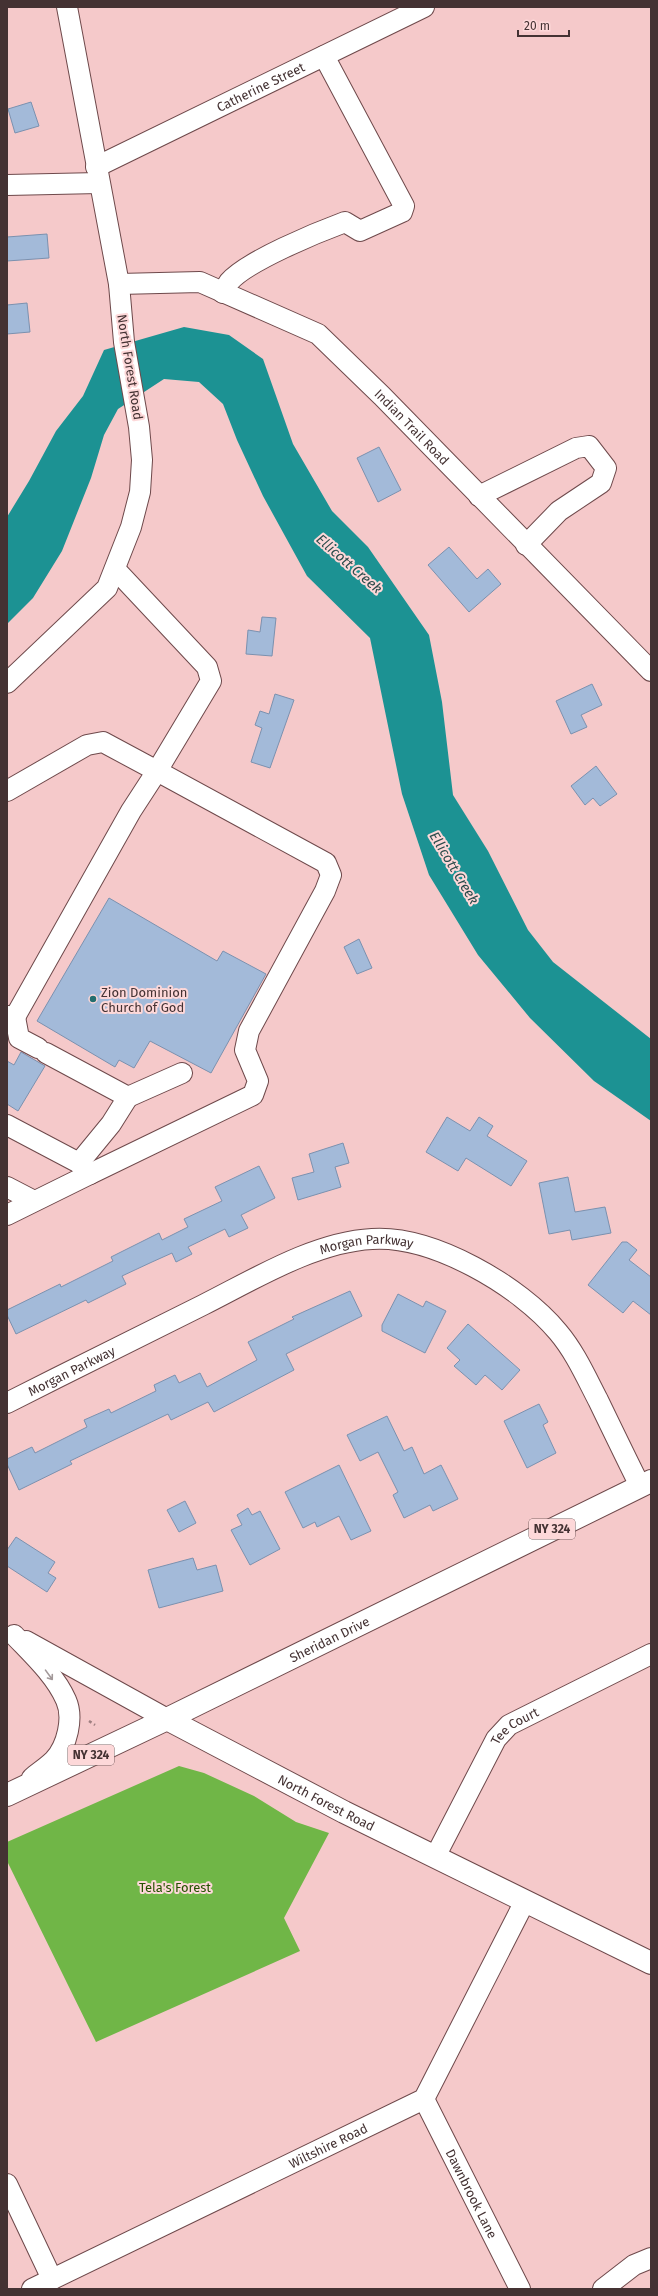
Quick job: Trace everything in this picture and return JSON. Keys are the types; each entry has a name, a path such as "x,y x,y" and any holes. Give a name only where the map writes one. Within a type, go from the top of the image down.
{"main road":[{"name":"Sheridan Drive","path":"11,1793 167,1719 646,1483"},
{"name":"North Forest Road","path":"167,1719 344,1812 651,1964"}],"street":[{"name":"North Forest Road","path":"7,683 107,588 131,527 140,492 142,460 139,427 124,342 119,284 97,175 67,7"},
{"name":"Catherine Street","path":"97,175 324,56 424,7"},
{"path":"223,293 229,282 240,274 299,242 345,222 360,231 402,212 404,206 324,56"},
{"path":"7,185 97,175"},
{"name":"Indian Trail Road","path":"119,284 200,282 318,334 382,396 526,545 651,671"},
{"path":"479,496 576,448 589,446 606,468 601,483 559,511 526,545"},
{"path":"115,569 207,666 211,682 131,811 11,1017 19,1038 128,1097"},
{"path":"7,791 88,744 104,742 326,863 331,875 325,891 249,1031 245,1050 258,1081 253,1095 84,1168 34,1201 7,1215"},
{"path":"84,1168 128,1097 182,1073"},
{"path":"7,1125 84,1168"},
{"path":"7,1187 34,1201"},
{"name":"Morgan Parkway","path":"7,1403 268,1273 316,1251 371,1239 394,1238 433,1248 482,1272 512,1290 539,1311 559,1332 574,1354 646,1483"},
{"name":"North Forest Road","path":"11,1632 167,1719"},
{"path":"11,1632 45,1669 61,1692 67,1701 70,1720 67,1736 62,1749 54,1760 11,1793"},
{"name":"Tee Court","path":"435,1856 496,1739 510,1725 651,1654"},
{"path":"424,2099 525,1901"},
{"name":"Wiltshire Road","path":"32,2289 424,2099"},
{"name":"Dawnbrook Lane","path":"424,2099 520,2289"},
{"path":"7,2184 52,2279"},
{"path":"602,2289 634,2265 651,2258"}],"path":[{"path":"89,1721 95,1726"}],"green space":[{"name":"Tela's Forest","path":"179,1766 204,1773 254,1796 296,1822 329,1833 284,1918 300,1951 96,2042 7,1861 7,1842"}],"water":[{"name":"Ellicott Creek","path":"184,327 229,335 263,359 293,444 332,511 368,547 429,635 442,702 453,795 488,851 528,930 553,962 651,1039 651,1121 594,1081 530,1018 478,955 429,875 402,794 370,638 307,576 263,496 237,440 223,404 199,382 164,379 118,409 104,435 91,478 62,551 33,598 7,624 7,517 29,481 56,431 83,396 104,350"}],"building":[{"path":"31,102 39,126 15,133 8,109"},
{"path":"47,234 49,258 7,261 7,237"},
{"path":"27,303 30,332 7,334 7,305"},
{"path":"379,447 401,490 378,502 357,458"},
{"path":"449,547 477,579 488,569 501,584 469,612 428,565"},
{"path":"262,617 276,618 272,656 246,654 248,630 260,632"},
{"path":"592,684 602,705 581,715 587,727 571,734 556,701"},
{"path":"275,694 294,700 270,768 251,762 262,728 255,725 260,711 269,714"},
{"path":"596,766 617,794 600,806 593,798 585,805 571,786"},
{"path":"109,898 217,961 223,951 266,974 211,1073 150,1041 134,1068 119,1060 115,1067 37,1021"},
{"path":"359,939 372,968 357,974 344,947"},
{"path":"21,1052 45,1066 18,1111 7,1104 7,1061 14,1065"},
{"path":"447,1117 470,1131 479,1117 493,1126 487,1136 527,1161 511,1186 466,1158 458,1171 426,1152"},
{"path":"343,1143 349,1163 335,1167 341,1187 298,1200 292,1178 314,1172 309,1154"},
{"path":"259,1166 275,1198 241,1215 248,1228 229,1237 225,1229 188,1247 192,1254 176,1262 172,1253 152,1262 122,1276 126,1284 88,1303 86,1300 16,1334 7,1315 7,1310 60,1284 61,1287 113,1261 111,1257 159,1233 162,1240 188,1227 184,1219 222,1201 215,1187"},
{"path":"568,1177 575,1212 605,1207 611,1233 572,1240 570,1230 549,1234 539,1183"},
{"path":"622,1242 627,1242 637,1250 629,1260 651,1277 651,1315 633,1301 623,1313 588,1285"},
{"path":"350,1291 362,1316 286,1354 294,1370 214,1412 208,1402 171,1420 168,1414 70,1461 72,1464 19,1490 7,1464 7,1459 32,1447 35,1453 87,1427 84,1420 109,1409 111,1413 156,1391 154,1385 175,1375 179,1383 200,1373 207,1387 257,1360 248,1342 294,1319 292,1317"},
{"path":"398,1294 423,1307 426,1301 446,1311 425,1353 382,1331 382,1325"},
{"path":"468,1324 520,1370 502,1390 485,1375 476,1385 454,1366 460,1360 447,1348"},
{"path":"539,1404 548,1422 543,1425 556,1453 527,1468 504,1421"},
{"path":"387,1416 404,1451 412,1447 424,1474 441,1465 458,1499 433,1511 430,1505 404,1518 393,1495 398,1492 378,1452 360,1461 347,1435"},
{"path":"339,1465 371,1531 351,1540 339,1516 317,1527 315,1522 303,1528 285,1492"},
{"path":"185,1501 196,1523 179,1532 167,1510"},
{"path":"248,1508 252,1515 260,1511 280,1549 250,1565 231,1530 242,1525 237,1515"},
{"path":"16,1537 55,1562 48,1573 56,1578 47,1592 7,1566 7,1550"},
{"path":"193,1558 197,1570 216,1565 223,1591 159,1608 148,1570"}],"place":[{"name":"Zion Dominion Church of God","path":"93,999"}]}
